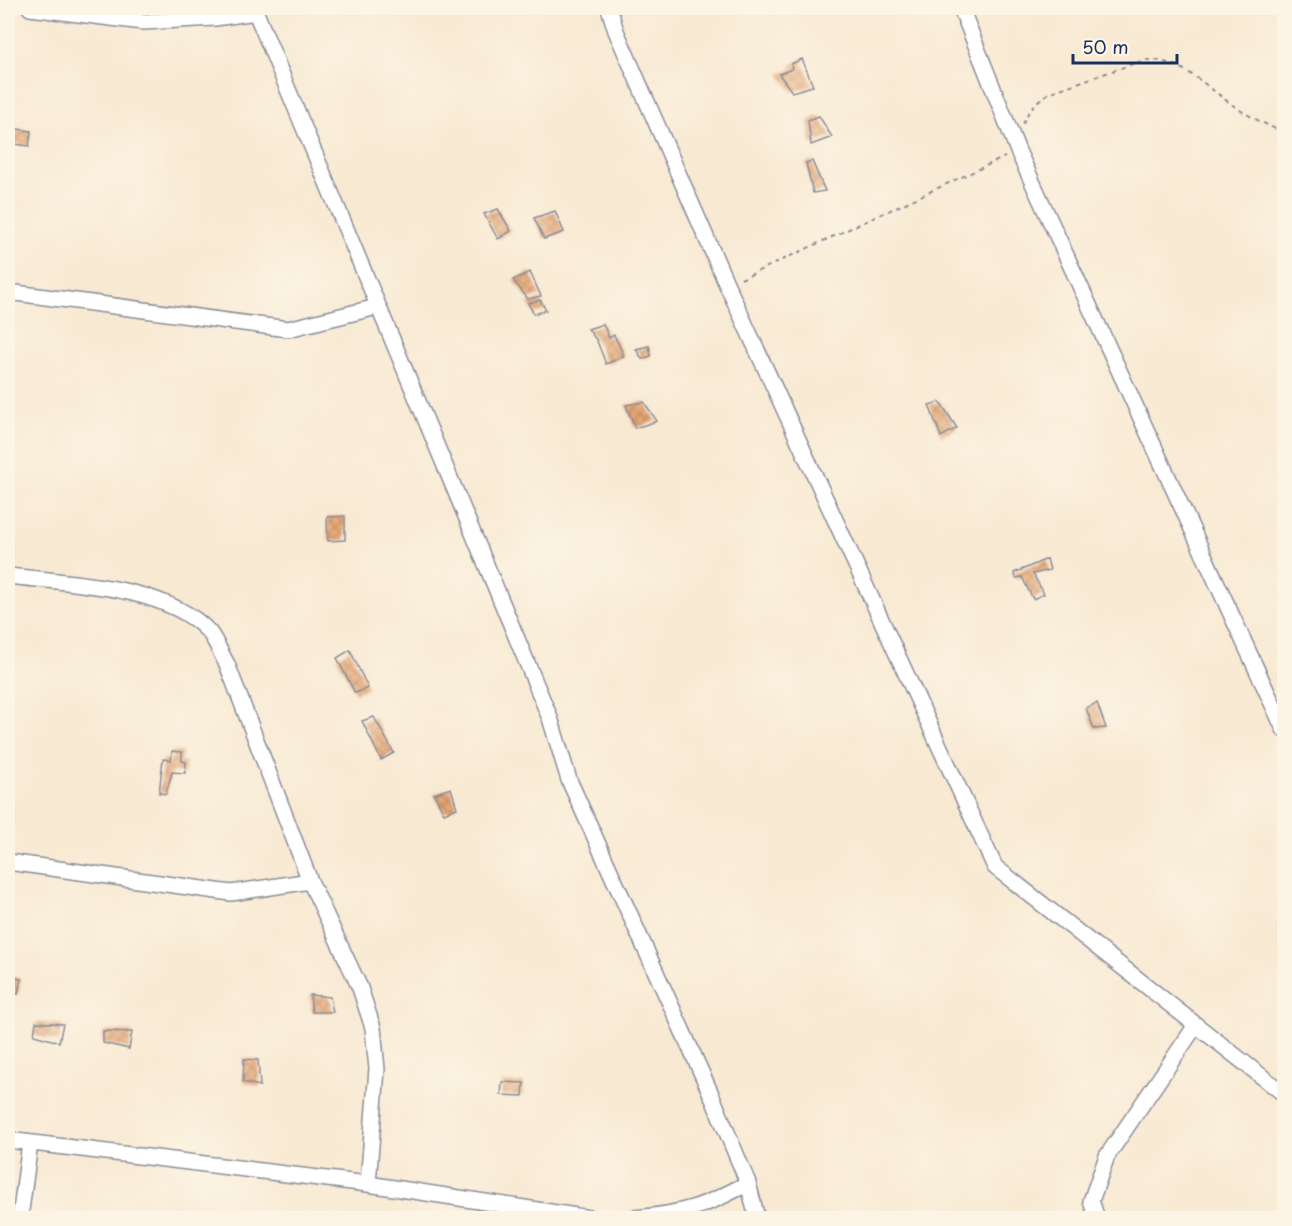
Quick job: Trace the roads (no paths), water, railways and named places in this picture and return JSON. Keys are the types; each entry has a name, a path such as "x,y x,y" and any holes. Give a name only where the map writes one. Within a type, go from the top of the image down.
{"street":[{"path":"30,8 143,22 215,18 255,10 549,718 573,791 661,980 748,1183 757,1218"},
{"path":"609,8 616,32 728,285 995,867 1284,1094"},
{"path":"961,8 1018,151 1284,729"},
{"path":"8,292 288,329 377,307"},
{"path":"8,576 105,588 151,598 179,609 209,632 227,664 310,881 360,988 373,1028 377,1069 368,1184"},
{"path":"8,862 231,893 310,881"},
{"path":"1097,1218 1091,1201 1107,1156 1197,1025"},
{"path":"8,1140 368,1184 589,1218"},
{"path":"20,1218 30,1143"},
{"path":"634,1218 681,1212 710,1204 748,1183"}]}
